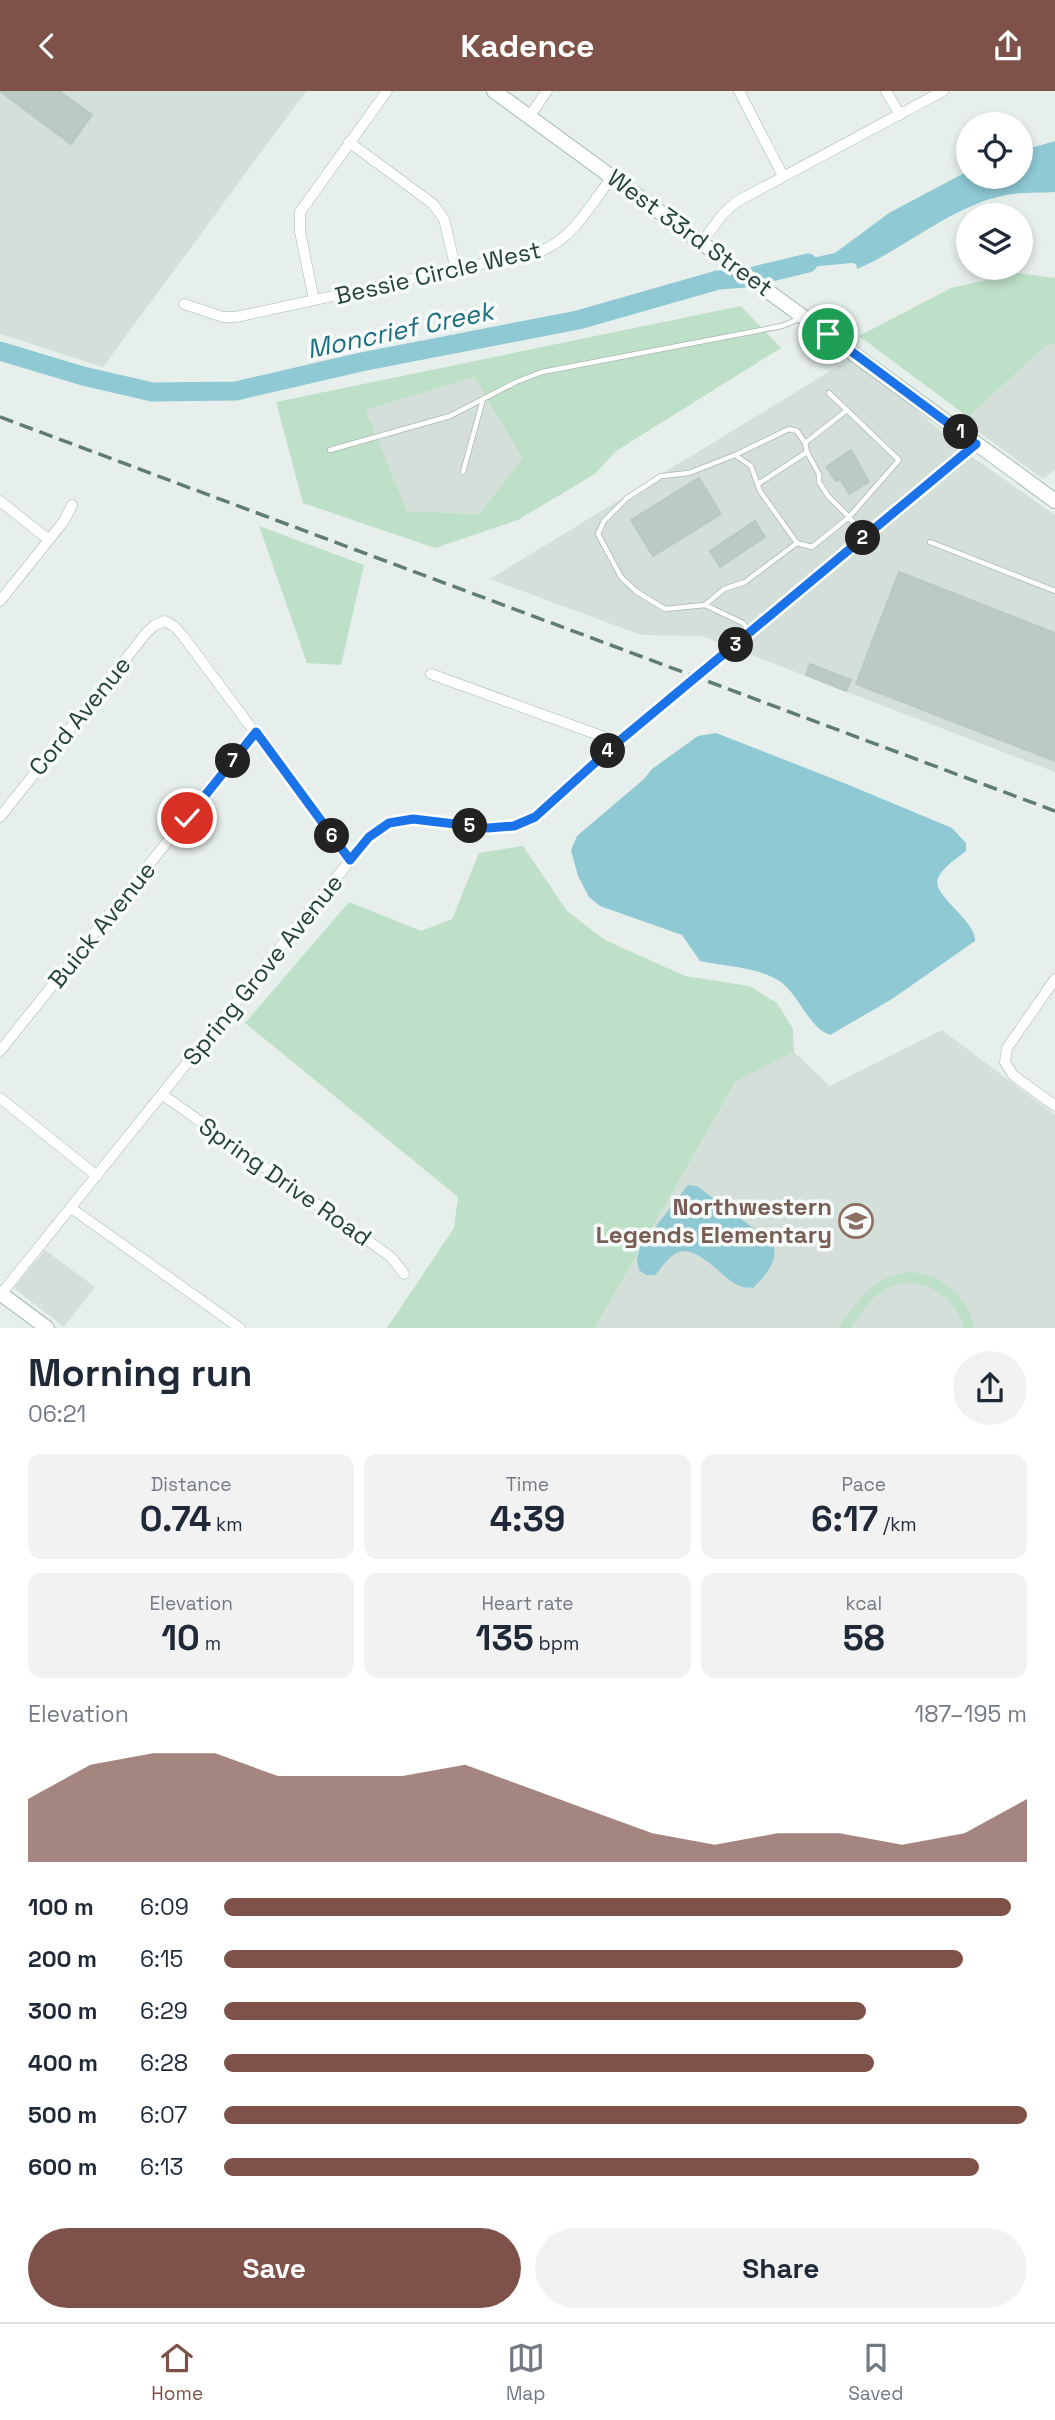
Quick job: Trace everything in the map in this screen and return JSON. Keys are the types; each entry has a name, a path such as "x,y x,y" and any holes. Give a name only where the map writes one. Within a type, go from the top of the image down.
{"street":[{"path":"387,91 349,142 440,212 456,270"},
{"name":"West 33rd Street","path":"494,91 1055,501"},
{"path":"528,117 547,91"},
{"path":"739,91 783,176"},
{"path":"886,91 900,115"},
{"path":"702,242 729,207 943,91"},
{"name":"Bessie Circle West","path":"314,300 299,221 306,201 349,142"},
{"name":"Bessie Circle West","path":"184,304 223,317 236,317 541,251 553,247 574,228 612,177"},
{"name":"Spring Grove Avenue","path":"0,1294 369,837 389,823 413,819 488,828 514,826 535,817 618,742 976,444"},
{"path":"0,501 49,540"},
{"path":"0,601 64,521 72,505"},
{"name":"Cord Avenue","path":"0,817 147,632 165,621 183,635 256,732"},
{"path":"431,674 618,742"},
{"path":"256,732 350,860"},
{"name":"Buick Avenue","path":"0,1051 256,732"},
{"path":"1055,979 1007,1048 1005,1062 1013,1075 1055,1106"},
{"name":"Spring Drive Road","path":"163,1095 391,1257 404,1274"},
{"path":"0,1098 97,1176"},
{"path":"71,1208 240,1328"},
{"path":"0,1294 47,1328"}],"lane":[{"path":"330,450 450,416 516,382 542,372 782,326 805,317"},
{"path":"736,455 751,466 760,491 797,543 812,547 849,517 899,460 829,393"},
{"path":"463,471 483,399"},
{"path":"805,443 847,410"},
{"path":"750,633 743,623 705,605 665,609 637,592 621,577 597,534 604,521 627,498 661,476 689,473 736,455 789,429 797,431 805,443 819,474 819,482 828,496 865,537"},
{"path":"758,484 807,452"},
{"path":"930,542 1055,591"},
{"path":"705,605 724,589 745,582 797,543"}],"shaded area":[{"path":"0,91 306,91 103,367 0,334"},
{"path":"1055,343 1055,470 1043,479 964,421 1046,346"},
{"path":"850,359 885,384 971,456 1055,515 1055,772 702,636 641,635 490,579"},
{"path":"474,377 524,458 479,514 407,511 366,410"},
{"name":"Northwestern Legends Elementary","path":"942,1030 1055,1115 1055,1328 595,1328 736,1081 794,1052 830,1086"},
{"path":"45,1250 95,1287 64,1327 14,1288"}],"green space":[{"path":"1033,275 1055,278 1055,343 1046,346 968,417 859,336 951,288 987,280 1033,280"},
{"path":"741,306 781,348 616,451 595,474 518,520 435,548 303,503 276,402","holes":["474,377 523,458 479,514 407,511 366,410"]},
{"path":"259,526 364,565 341,665 307,663"},
{"path":"523,846 567,911 605,940 685,976 749,986 777,1003 793,1029 794,1052 736,1081 595,1328 387,1328 454,1228 458,1197 245,1023 349,902 421,931 452,919 479,853"},
{"path":"911,1272 934,1278 952,1289 966,1306 974,1328 964,1328 951,1303 941,1294 930,1287 904,1283 874,1297 851,1328 838,1328 860,1299 877,1284 898,1274"}],"water":[{"path":"1055,141 1055,192 1012,194 979,203 956,203 956,213 857,269 856,264 852,263 808,267 807,259 835,253 889,213 956,177 956,189 1033,189 1033,147"},
{"path":"716,733 952,828 966,843 966,851 943,870 937,884 969,925 975,941 892,999 830,1035 815,1024 791,992 776,979 749,969 700,961 682,935 600,906 589,897 578,876 571,850 577,836 644,779 652,769 698,736"},
{"path":"688,1185 697,1186 772,1242 773,1261 753,1288 735,1284 704,1259 687,1252 672,1256 655,1275 646,1275 639,1270 637,1260 640,1247"}],"building":[{"path":"0,91 59,91 92,115 71,144"},
{"path":"851,450 869,482 849,494 840,479 836,481 826,467"},
{"path":"699,478 721,514 653,556 631,520"},
{"path":"755,521 765,537 720,567 710,551"},
{"path":"899,572 1055,633 1055,761 856,684"},
{"path":"810,664 851,680 846,691 806,675"}],"waterway":[{"name":"Moncrief Creek","path":"0,351 83,376 152,392 236,391 361,362 578,320 718,280 746,278 808,263"}],"railway":[{"path":"0,417 1055,811"}],"place":[{"name":"Northwestern Legends Elementary","path":"856,1221"}],"route":[{"path":"187,818 256,732 350,860 369,837 389,823 413,819 488,828 514,826 535,817 618,742 976,444 828,334"}]}
